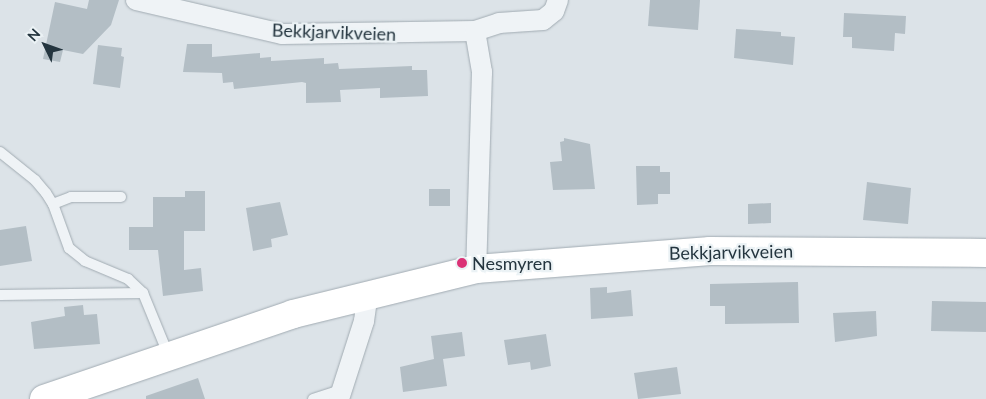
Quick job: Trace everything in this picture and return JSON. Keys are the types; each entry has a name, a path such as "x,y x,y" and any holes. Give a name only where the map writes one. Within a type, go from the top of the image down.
{"street":[{"name":"Bekkjarvikveien","path":"136,0 282,34 475,31 499,23 543,20 554,11 558,0"},
{"path":"475,31 482,72 476,269"},
{"name":"Bekkjarvikveien","path":"44,399 168,355 293,314 368,293 476,269 710,251 986,253"},
{"path":"340,395 364,321 368,293"}],"lane":[{"path":"0,152 35,180 53,204 69,248 85,261 128,279 143,293 168,355"},
{"path":"53,204 71,197 121,197"},
{"path":"0,295 143,293"},
{"path":"313,399 340,395"}],"building":[{"path":"89,0 119,0 111,25 83,54 63,50 60,62 43,59 55,2 87,9"},
{"path":"650,0 700,0 698,30 648,26"},
{"path":"844,13 906,16 905,34 895,33 894,51 852,48 852,37 843,37"},
{"path":"736,29 781,32 781,36 795,37 793,65 734,58"},
{"path":"187,44 212,44 212,57 260,53 260,58 271,57 271,61 324,58 324,64 338,63 339,69 412,66 412,70 427,70 428,96 380,98 380,88 340,90 341,102 306,103 306,83 302,82 234,89 233,82 223,83 222,73 183,72"},
{"path":"98,45 122,48 121,56 124,57 120,88 93,84"},
{"path":"564,138 590,144 595,189 553,190 550,162 562,161 560,142 564,141"},
{"path":"636,166 660,166 660,172 670,172 670,194 658,194 658,204 637,205"},
{"path":"867,182 911,188 908,224 863,220"},
{"path":"429,189 450,189 450,206 429,206"},
{"path":"185,191 205,191 205,231 184,231 184,270 201,268 203,291 163,296 158,250 129,250 129,227 153,227 153,197 185,197"},
{"path":"280,202 288,235 271,239 272,247 253,251 246,208"},
{"path":"771,203 771,223 748,224 748,204"},
{"path":"26,226 32,261 0,266 0,230"},
{"path":"798,282 799,323 725,324 725,306 710,306 710,284"},
{"path":"607,287 607,293 631,290 633,316 591,319 590,288"},
{"path":"932,301 986,302 986,332 931,331"},
{"path":"83,305 84,315 97,314 100,344 34,349 31,322 65,316 64,307"},
{"path":"876,311 877,336 835,342 833,313"},
{"path":"462,332 465,356 443,359 447,386 403,392 400,367 434,359 431,336"},
{"path":"546,334 551,366 531,370 530,362 508,365 504,340"},
{"path":"677,367 681,394 638,399 634,373"},
{"path":"198,378 205,399 146,399 146,396"}],"place":[{"name":"Nesmyren","path":"462,263"}]}
